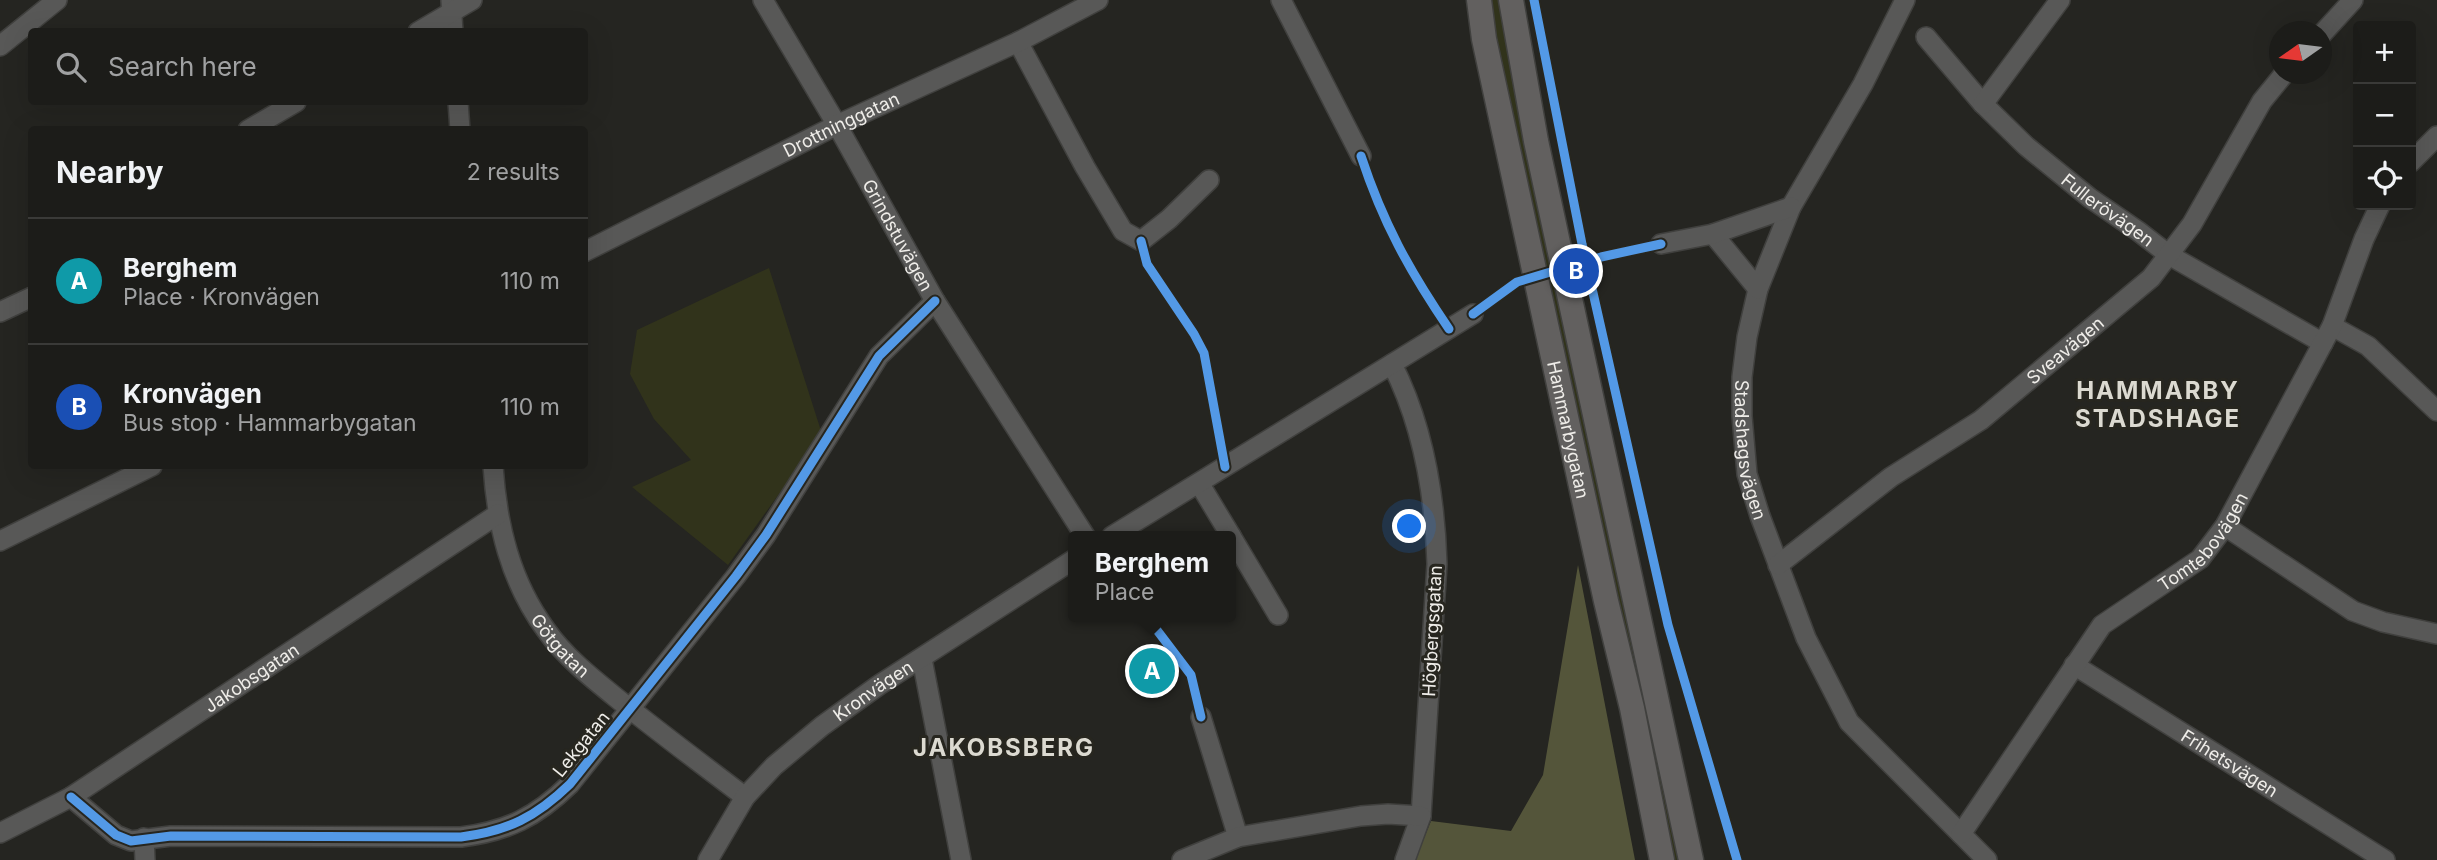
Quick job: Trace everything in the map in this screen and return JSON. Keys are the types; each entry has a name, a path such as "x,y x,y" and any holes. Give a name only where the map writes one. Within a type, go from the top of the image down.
{"main road":[{"name":"Hammarbygatan","path":"1479,0 1486,52 1606,601 1632,708 1662,860"},
{"name":"Hammarbygatan","path":"1511,0 1536,141 1691,860"}],"street":[{"path":"0,46 57,0"},
{"path":"426,28 472,0"},
{"name":"Grindstuvägen","path":"763,0 837,125 935,301 1082,531"},
{"name":"Drottninggatan","path":"588,251 837,125 1018,41 1098,0"},
{"path":"1282,0 1361,156"},
{"name":"Stadshagsvägen","path":"1905,0 1863,83 1791,207 1758,289 1747,337 1742,377 1747,474 1760,516 1807,638 1849,722 1987,860"},
{"path":"1983,104 2060,0"},
{"path":"2332,23 2353,0"},
{"name":"Fullerövägen","path":"1926,37 1983,104 2036,155 2090,198 2138,230 2169,255 2327,334 2368,346 2437,411"},
{"path":"1018,41 1085,167 1123,231 1141,241 1169,219 1209,180"},
{"name":"Sveavägen","path":"1778,565 1891,477 1981,420 2151,278 2192,224 2262,101 2276,84"},
{"path":"255,126 291,105"},
{"path":"458,105 460,126"},
{"path":"2416,158 2435,141"},
{"path":"1661,244 1713,234 1791,207"},
{"name":"Tomtebovägen","path":"1961,834 2102,625 2200,559 2225,526 2327,334 2378,210"},
{"path":"1713,234 1758,289"},
{"path":"0,312 28,299"},
{"name":"Lekgatan","path":"71,797 116,835 131,841 171,836 461,837 491,834 526,819 570,784 736,576 766,535 879,356 935,301"},
{"path":"1120,531 1473,314"},
{"name":"Högbergsgatan","path":"1392,364 1404,387 1431,487 1437,564 1421,816 1405,860"},
{"path":"0,541 146,469"},
{"name":"Götgatan","path":"493,469 502,534 516,576 546,631 590,676 745,797"},
{"path":"1199,483 1228,531"},
{"name":"Jakobsgatan","path":"0,833 71,797 498,513"},
{"path":"2225,526 2353,611 2383,622 2437,634"},
{"path":"1236,544 1278,615"},
{"name":"Kronvägen","path":"708,860 745,797 774,766 822,726 878,685 1068,563"},
{"path":"922,659 961,860"},
{"name":"Frihetsvägen","path":"2074,665 2385,860"},
{"path":"1201,717 1238,837"},
{"path":"1182,860 1238,837 1361,816 1421,816"},
{"path":"144,838 145,860"}],"green space":[{"path":"1491,0 1499,0 1682,860 1673,860 1495,38"},
{"path":"769,268 822,434 728,565 632,487 691,460 654,419 630,374 637,330"},
{"path":"1578,565 1635,860 1415,860 1431,821 1511,831 1543,775"}],"cycle path":[{"path":"1534,0 1582,244 1668,625 1737,860"},
{"path":"1361,156 1378,203 1398,246 1449,329"},
{"path":"1141,241 1147,264 1204,353 1225,467"},
{"path":"1473,314 1517,282 1601,257 1661,244"},
{"path":"71,797 116,835 131,841 171,836 461,837 493,831 533,814 570,784 736,576 766,535 879,356 935,301"},
{"path":"1151,622 1191,675 1201,717"}],"place":[{"name":"Kronvägen","path":"1576,271"},
{"name":"Berghem","path":"1152,671"}],"district":[{"name":"HAMMARBY STADSHAGE","path":"2158,404"},
{"name":"JAKOBSBERG","path":"1004,747"}]}
